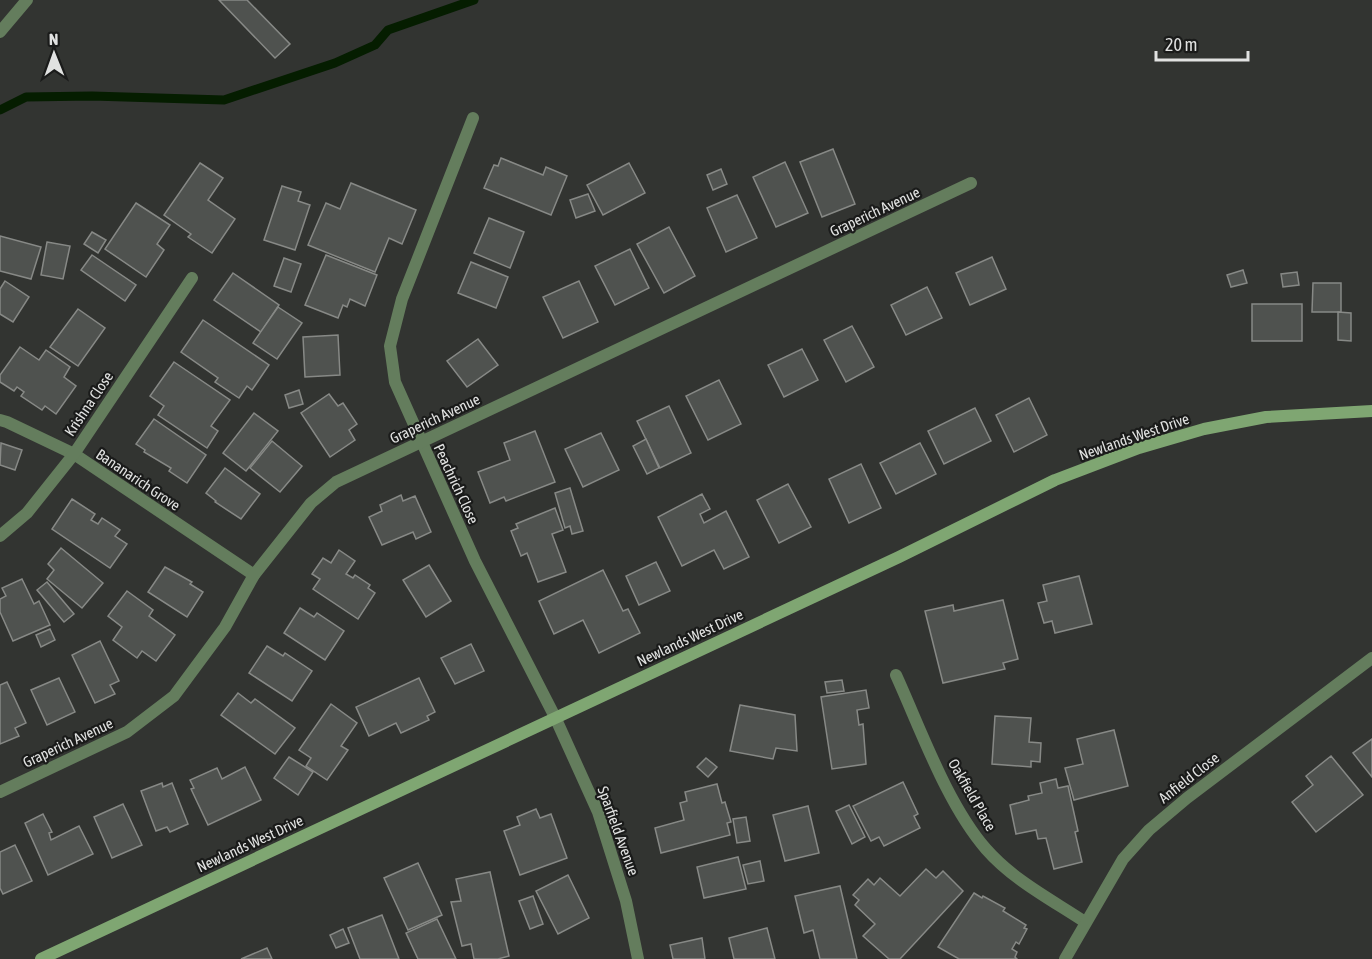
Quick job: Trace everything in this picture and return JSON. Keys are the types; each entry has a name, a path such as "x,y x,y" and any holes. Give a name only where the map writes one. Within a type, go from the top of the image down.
{"street":[{"path":"0,33 27,0"},
{"name":"Peachrich Close","path":"473,118 402,299 390,346 395,382 421,442 475,561 555,717"},
{"name":"Graperich Avenue","path":"0,792 127,732 174,696 225,627 254,575 311,503 336,482 971,183"},
{"name":"Krishna Close","path":"0,536 27,513 74,454 192,278"},
{"name":"Newlands West Drive","path":"41,959 899,557 1055,480 1139,448 1204,429 1266,417 1372,411"},
{"name":"Bananarich Grove","path":"0,420 74,454 254,575"},
{"name":"Anfield Close","path":"1065,959 1123,859 1149,830 1205,784 1372,658"},
{"name":"Oakfield Place","path":"896,675 948,789 967,823 987,850 1018,877 1086,922"},
{"name":"Sparfield Avenue","path":"555,717 598,812 626,901 638,959"}],"building":[{"path":"219,0 247,0 290,44 275,58"},
{"path":"833,149 855,204 822,217 800,162"},
{"path":"501,158 543,175 546,167 567,176 551,215 484,188 494,165 498,166"},
{"path":"785,162 808,213 776,227 753,177"},
{"path":"200,163 223,178 208,200 235,219 212,253 188,237 191,234 164,215"},
{"path":"629,163 645,193 603,215 587,185"},
{"path":"721,169 727,184 713,190 707,175"},
{"path":"351,183 416,210 402,244 389,238 375,272 308,245 326,203 340,209"},
{"path":"282,186 301,192 298,201 310,205 295,250 264,240"},
{"path":"588,194 595,211 576,218 570,200"},
{"path":"737,195 757,238 726,252 707,208"},
{"path":"136,203 170,225 157,244 164,250 146,277 105,249"},
{"path":"489,218 524,232 510,268 474,253"},
{"path":"669,227 695,276 664,293 637,244"},
{"path":"92,232 106,240 98,253 84,244"},
{"path":"0,236 41,247 31,279 0,271"},
{"path":"47,242 70,246 63,279 41,275"},
{"path":"630,249 649,288 615,305 595,266"},
{"path":"92,255 136,285 125,301 81,270"},
{"path":"326,255 377,275 365,306 350,299 347,307 343,305 338,318 305,305"},
{"path":"992,257 1006,289 970,305 956,273"},
{"path":"284,258 301,264 291,292 274,286"},
{"path":"471,262 508,277 496,308 458,293"},
{"path":"1243,270 1247,283 1231,287 1227,275"},
{"path":"1297,272 1299,285 1283,287 1281,274"},
{"path":"233,273 279,305 261,332 214,300"},
{"path":"5,281 29,297 13,322 0,314 0,289"},
{"path":"579,281 598,322 563,338 543,297"},
{"path":"1313,283 1341,283 1341,312 1312,312"},
{"path":"927,287 942,318 906,335 891,305"},
{"path":"1252,304 1302,304 1302,341 1252,341"},
{"path":"278,307 302,323 277,359 253,343"},
{"path":"78,309 105,328 78,366 50,347"},
{"path":"1338,312 1351,313 1351,341 1338,340"},
{"path":"203,320 269,365 252,390 247,386 239,398 215,382 218,378 181,352"},
{"path":"852,326 874,367 846,382 824,340"},
{"path":"338,335 340,375 305,377 303,337"},
{"path":"478,339 498,365 467,387 447,361"},
{"path":"20,347 39,360 46,350 70,367 64,377 76,386 56,414 45,406 42,410 21,396 24,392 17,387 14,391 0,382 0,375"},
{"path":"802,349 818,380 784,397 768,365"},
{"path":"174,362 230,400 211,426 218,431 207,448 158,415 164,406 150,396"},
{"path":"719,380 741,424 708,440 686,396"},
{"path":"299,390 303,404 289,408 285,395"},
{"path":"329,394 338,406 343,403 357,424 349,430 355,440 330,457 301,413"},
{"path":"1029,398 1047,435 1014,452 996,415"},
{"path":"669,406 691,453 660,468 637,421"},
{"path":"975,408 991,441 944,464 928,431"},
{"path":"254,413 278,431 246,471 223,453"},
{"path":"154,419 206,455 187,483 169,471 171,468 144,452 145,450 136,444"},
{"path":"535,431 555,482 506,501 504,497 490,503 478,472 510,460 504,443"},
{"path":"601,433 619,470 583,487 565,449"},
{"path":"646,439 659,468 647,474 633,446"},
{"path":"272,441 302,466 280,492 250,468"},
{"path":"1,443 22,450 15,470 0,465"},
{"path":"920,443 936,474 896,494 880,463"},
{"path":"861,464 881,508 849,523 829,479"},
{"path":"225,468 260,494 241,519 215,502 206,493"},
{"path":"788,484 811,527 779,543 757,500"},
{"path":"570,488 583,531 572,534 570,526 565,528 555,493"},
{"path":"702,494 710,509 700,514 704,523 726,511 749,557 724,569 714,550 682,566 658,517"},
{"path":"401,495 403,501 415,496 431,532 416,539 413,532 382,545 369,517 382,511 380,505"},
{"path":"72,499 95,514 91,520 98,524 102,518 120,530 115,536 127,544 110,568 52,529"},
{"path":"555,508 563,530 552,534 566,572 538,582 527,553 521,556 511,531 518,528 516,524"},
{"path":"61,548 103,583 82,608 47,579 54,570 48,564"},
{"path":"339,550 355,561 346,574 353,578 355,575 370,585 368,588 375,593 358,619 313,589 320,579 312,574 323,558 331,563"},
{"path":"656,562 670,591 639,605 626,576"},
{"path":"429,565 451,601 426,617 403,580"},
{"path":"165,567 192,582 190,584 203,592 187,617 148,592"},
{"path":"603,570 623,611 628,609 640,633 599,653 583,620 554,634 539,601"},
{"path":"1079,576 1092,624 1055,633 1052,621 1044,623 1038,603 1047,601 1043,585"},
{"path":"22,579 34,604 39,601 50,625 13,641 0,612 0,599 6,596 2,588"},
{"path":"47,582 74,614 64,622 37,590"},
{"path":"127,591 153,610 149,616 175,635 156,661 142,651 137,658 113,640 122,627 108,616"},
{"path":"1003,600 1018,659 1003,663 1005,669 943,683 925,611 953,605 954,611"},
{"path":"300,608 314,617 317,613 344,631 325,660 284,633"},
{"path":"50,629 55,640 41,647 36,635"},
{"path":"100,641 119,681 110,685 115,694 95,703 72,655"},
{"path":"471,644 484,671 455,684 441,658"},
{"path":"267,646 283,656 285,653 312,671 292,701 249,673"},
{"path":"59,678 75,712 47,725 31,690"},
{"path":"419,678 435,712 427,716 429,720 401,733 396,723 369,736 356,707"},
{"path":"842,680 844,691 827,693 825,682"},
{"path":"7,682 26,723 15,728 19,736 0,744 0,685"},
{"path":"866,690 869,708 857,710 859,725 863,724 866,764 832,769 821,697"},
{"path":"238,693 251,703 255,699 295,728 275,754 221,715"},
{"path":"331,704 357,723 341,746 348,750 327,780 306,766 311,758 299,750"},
{"path":"740,705 795,715 797,751 776,748 773,759 730,751"},
{"path":"995,716 1031,718 1029,742 1041,743 1040,762 1031,761 1031,767 992,764"},
{"path":"1114,730 1128,786 1074,800 1065,768 1083,764 1077,739"},
{"path":"1372,739 1372,777 1353,753"},
{"path":"1331,756 1363,795 1316,832 1292,802 1313,785 1306,776"},
{"path":"289,757 313,772 298,795 274,778"},
{"path":"706,758 717,767 708,777 697,767"},
{"path":"245,767 261,800 208,825 191,789 194,788 190,780 217,768 222,779"},
{"path":"1056,779 1058,788 1068,786 1082,862 1054,869 1046,838 1038,839 1036,830 1016,834 1010,805 1029,800 1028,796 1042,793 1040,783"},
{"path":"903,782 918,814 914,816 920,828 884,846 879,837 871,841 853,806"},
{"path":"162,783 163,787 172,783 188,824 170,832 167,827 156,831 141,791"},
{"path":"717,784 722,803 725,802 731,822 727,823 730,835 661,853 655,828 684,820 680,803 687,801 685,792"},
{"path":"123,804 142,845 112,858 94,817"},
{"path":"849,805 865,837 852,844 836,811"},
{"path":"808,806 819,853 785,861 773,815"},
{"path":"536,809 540,818 551,814 567,858 520,875 504,831 520,825 517,817"},
{"path":"43,814 52,832 49,833 51,840 79,826 93,854 48,875 25,823"},
{"path":"746,817 750,841 737,843 733,819"},
{"path":"15,845 32,881 3,894 0,888 0,852"},
{"path":"738,857 746,889 704,898 697,867"},
{"path":"760,861 764,881 748,884 743,865"},
{"path":"418,863 442,915 408,930 384,878"},
{"path":"926,869 936,878 943,871 963,891 900,959 889,959 863,936 875,924 855,905 859,900 853,895 868,879 874,885 880,878 900,896"},
{"path":"490,872 509,956 498,959 474,959 471,944 462,946 451,902 461,901 456,879"},
{"path":"568,875 589,918 558,934 536,891"},
{"path":"840,886 857,959 820,959 813,930 804,933 795,896"},
{"path":"974,893 1005,908 1003,911 1026,925 1024,928 1027,929 1019,944 1016,942 1012,949 1017,952 1015,957 1017,959 959,959 938,947"},
{"path":"533,896 543,924 530,929 519,901"},
{"path":"382,915 399,959 360,959 348,928"},
{"path":"437,919 456,959 418,959 406,933"},
{"path":"767,928 775,959 734,959 729,938"},
{"path":"343,929 349,943 336,948 330,935"},
{"path":"702,938 705,959 673,959 670,945"},
{"path":"267,948 272,959 241,959"}],"waterway":[{"path":"0,110 26,97 92,96 224,100 335,63 375,45 388,30 474,0"}]}
